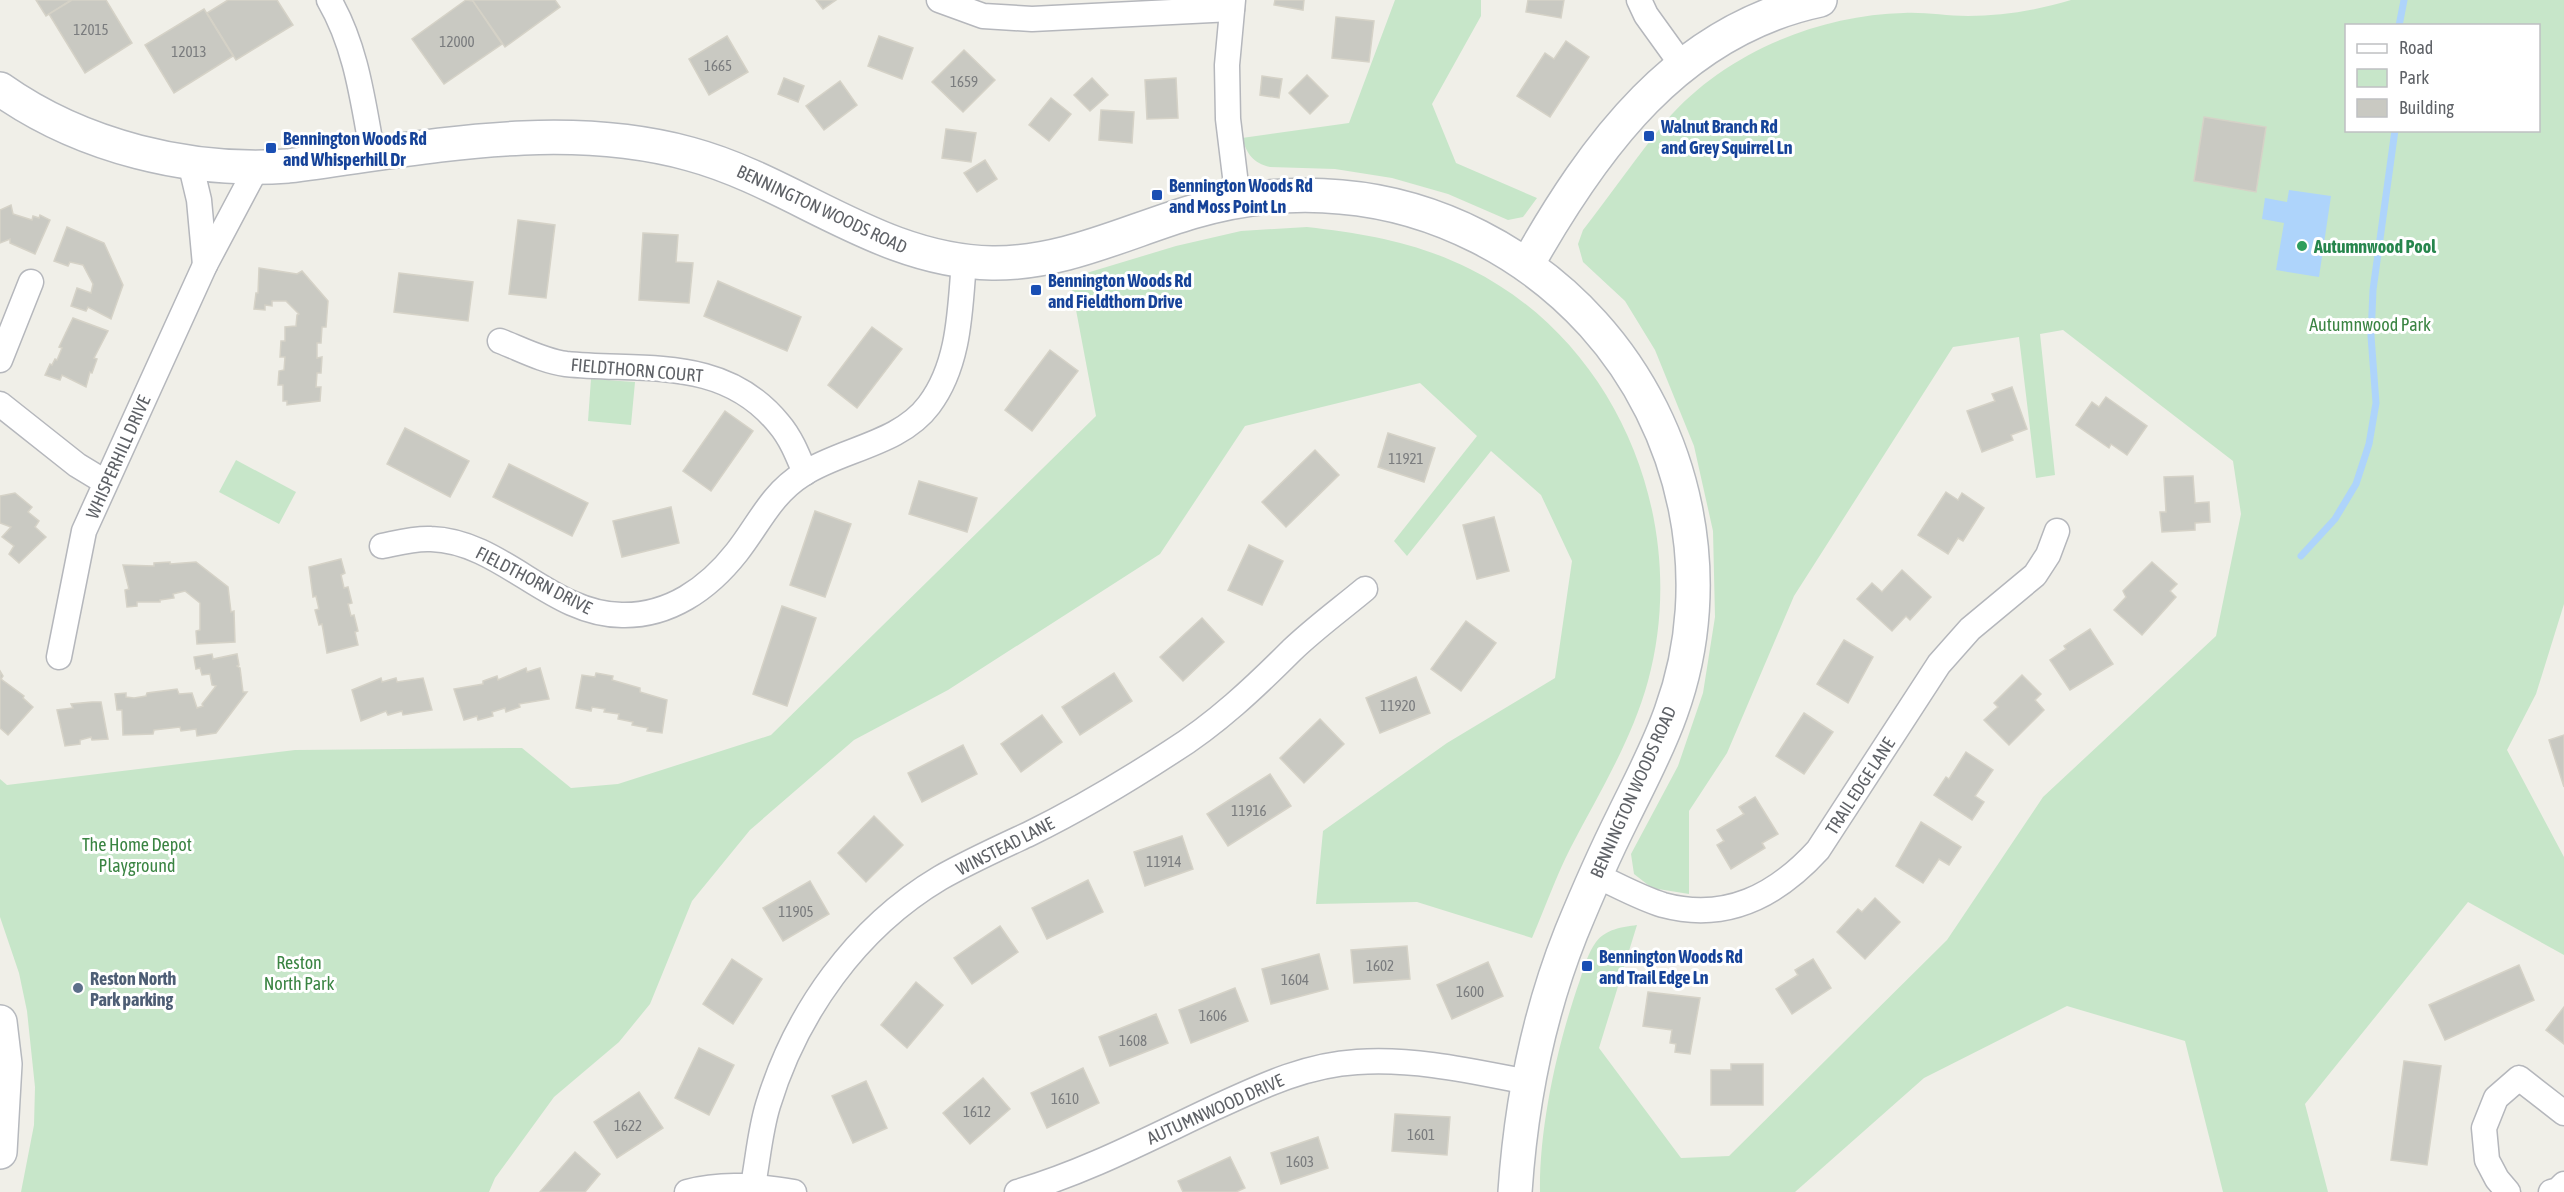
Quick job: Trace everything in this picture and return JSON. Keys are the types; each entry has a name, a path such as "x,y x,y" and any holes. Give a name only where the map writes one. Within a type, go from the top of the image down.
{"street":[{"path":"329,0 343,29 362,89 373,156"},
{"path":"939,0 983,16 1032,20 1232,4 1227,65 1228,119 1238,201"},
{"path":"1639,0 1646,15 1682,64"},
{"path":"1527,265 1563,201 1619,127 1648,95 1682,64 1725,36 1757,19 1820,0"},
{"name":"BENNINGTON WOODS ROAD","path":"0,89 57,122 105,142 153,156 256,169 540,136 594,137 644,143 693,154 736,169 875,237 915,251 964,261 1032,261 1070,254 1192,212 1238,201 1295,195 1342,197 1391,205 1436,218 1479,237 1527,265 1580,309 1607,339 1633,375 1656,416 1673,458 1684,498 1691,541 1694,585 1691,629 1683,673 1672,711 1650,765 1595,875 1568,940 1544,1014 1528,1082 1518,1147 1515,1192"},
{"path":"189,162 199,200 205,265"},
{"name":"WHISPERHILL DRIVE","path":"58,657 84,531 205,265 256,169"},
{"name":"FIELDTHORN DRIVE","path":"382,546 431,539 456,543 478,551 576,606 600,613 642,615 662,611 681,602 718,573 737,552 779,492 805,473 905,426 929,405 953,354 959,328 964,261"},
{"path":"0,360 31,282"},
{"name":"FIELDTHORN COURT","path":"500,341 547,360 565,364 662,368 712,376 739,390 780,424 805,473"},
{"path":"0,404 77,465 105,482"},
{"name":"TRAIL EDGE LANE","path":"1595,875 1661,904 1692,911 1720,909 1748,902 1782,884 1818,850 1939,664 1970,629 2035,575 2048,555 2057,531"},
{"name":"WINSTEAD LANE","path":"753,1185 767,1106 791,1046 812,1005 839,967 869,933 901,906 939,879 1101,796 1174,751 1225,713 1275,670 1292,650 1365,589"},
{"path":"0,1022 5,1064 0,1152"},
{"name":"AUTUMNWOOD DRIVE","path":"1017,1192 1088,1166 1274,1080 1312,1069 1354,1062 1399,1061 1431,1063 1528,1082"},
{"path":"2508,1192 2497,1179 2487,1160 2484,1128 2496,1098 2519,1078 2564,1113"},
{"path":"2551,1192 2558,1190 2564,1184"},
{"path":"687,1192 722,1186 753,1185 794,1192"}],"green space":[{"path":"1395,0 1481,0 1481,16 1432,104 1456,163 1537,198 1523,217 1508,220 1448,194 1392,178 1335,169 1270,167 1255,160 1246,149 1242,138 1349,123"},
{"name":"Autumnwood Park","path":"2071,0 2564,0 2564,604 2536,694 2507,750 2564,857 2564,955 2468,902 2305,1104 2328,1192 2223,1192 2185,1041 2067,1006 1924,1078 1795,1192 1540,1192 1546,1112 1557,1057 1588,955 1600,938 1615,929 1637,925 1599,1048 1681,1158 1729,1156 1947,940 2043,797 2216,636 2241,514 2233,461 2063,330 2040,334 2055,475 2036,478 2019,337 1953,347 1794,596 1727,753 1689,811 1689,894 1652,888 1634,874 1631,854 1678,766 1703,693 1715,617 1713,531 1694,446 1655,350 1625,301 1583,262 1578,244 1583,230 1666,121 1689,97 1715,76 1743,58 1805,30 1871,15 1912,13 1981,16 2033,9"},
{"path":"1307,227 1390,240 1430,252 1470,269 1522,301 1567,342 1603,390 1631,444 1650,501 1659,560 1659,621 1648,681 1624,745 1555,881 1532,938 1417,902 1316,904 1323,831 1447,743 1555,678 1572,561 1541,495 1491,451 1407,556 1394,541 1477,436 1420,383 1245,426 1160,554 948,690 854,740 750,830 692,901 650,1004 619,1042 554,1097 495,1178 489,1192 21,1192 34,1125 35,1087 27,1011 19,973 0,917 0,779 7,785 295,750 522,748 571,788 618,784 771,735 1096,416 1070,278 1176,246 1241,231"},
{"path":"591,379 635,382 631,425 588,421"},
{"path":"236,460 296,492 279,524 219,492"}],"water":[{"name":"Autumnwood Pool","path":"2289,190 2331,196 2319,277 2276,270 2284,223 2262,219 2265,198 2287,202"}],"building":[{"path":"36,0 71,0 46,16"},
{"path":"72,0 106,0 132,43 85,73 49,14"},
{"path":"228,0 277,0 293,25 236,60 207,13"},
{"path":"466,0 473,1 502,44 444,84 412,39"},
{"path":"474,0 555,0 560,7 505,47"},
{"path":"816,0 836,0 823,9"},
{"path":"1275,0 1304,0 1303,10 1274,5"},
{"path":"1528,0 1564,0 1561,18 1526,12"},
{"path":"204,9 233,56 174,93 145,45"},
{"path":"1336,17 1374,21 1369,62 1332,58"},
{"path":"727,36 748,72 709,95 689,59"},
{"path":"879,36 913,48 902,79 868,66"},
{"path":"1566,41 1589,57 1550,117 1517,96 1545,53 1554,59"},
{"path":"964,50 995,80 963,112 932,82"},
{"path":"1307,75 1328,96 1310,114 1289,93"},
{"path":"1262,76 1282,79 1279,98 1260,95"},
{"path":"784,78 804,86 798,102 778,94"},
{"path":"1092,78 1108,95 1090,111 1074,95"},
{"path":"1176,78 1178,118 1147,119 1145,80"},
{"path":"840,81 857,105 824,130 806,106"},
{"path":"1051,98 1071,114 1049,141 1029,125"},
{"path":"1101,110 1134,112 1132,143 1099,140"},
{"path":"2204,117 2266,127 2256,192 2194,181"},
{"path":"946,129 976,133 971,162 942,158"},
{"path":"985,160 997,179 977,192 964,173"},
{"path":"11,205 13,214 32,220 33,216 39,218 40,215 50,220 35,254 10,243 10,239 0,243 0,210"},
{"path":"518,220 555,225 546,298 509,294"},
{"path":"67,227 104,243 123,285 111,319 88,307 86,311 71,306 77,288 91,293 93,284 83,265 70,262 68,266 54,261"},
{"path":"643,233 678,235 676,262 693,263 689,303 639,300"},
{"path":"259,268 297,274 302,271 328,301 326,327 322,327 321,343 317,343 317,358 322,357 321,373 317,373 316,387 321,387 320,401 287,405 287,401 283,401 283,385 278,385 279,371 284,370 285,357 280,357 281,341 285,341 285,327 296,326 299,314 286,301 272,301 272,306 265,305 265,310 254,309 256,293 258,293"},
{"path":"399,273 473,282 468,321 394,312"},
{"path":"718,281 801,317 787,351 704,316"},
{"path":"73,318 108,331 94,358 97,359 86,387 62,375 60,380 45,375 50,364 52,365 55,359 57,360 62,348 59,347"},
{"path":"872,327 902,349 857,408 828,385"},
{"path":"1050,350 1078,371 1032,431 1005,410"},
{"path":"2012,387 2027,429 2011,435 2013,440 1982,452 1967,411 1995,401 1992,394"},
{"path":"2106,397 2147,426 2127,455 2111,444 2109,448 2076,425 2092,402 2099,407"},
{"path":"725,411 753,431 711,491 683,471"},
{"path":"405,428 469,461 450,497 387,464"},
{"path":"1388,433 1435,448 1424,482 1378,467"},
{"path":"1315,450 1339,475 1286,527 1262,502"},
{"path":"509,464 588,503 572,536 493,497"},
{"path":"2193,476 2195,503 2209,502 2210,522 2195,523 2195,530 2162,532 2160,512 2166,512 2164,477"},
{"path":"919,481 977,498 967,532 909,514"},
{"path":"1946,492 1958,500 1962,493 1984,508 1963,541 1958,538 1948,554 1918,535"},
{"path":"15,493 32,507 28,512 39,521 35,527 46,537 19,563 9,554 14,546 2,537 11,527 0,523 0,496"},
{"path":"671,507 679,543 622,557 613,521"},
{"path":"815,511 851,524 825,597 790,585"},
{"path":"1494,517 1509,571 1477,579 1463,525"},
{"path":"1249,545 1283,561 1262,605 1228,590"},
{"path":"341,559 345,573 341,575 344,588 348,587 352,603 348,604 351,616 354,615 358,631 355,632 358,645 327,653 322,624 319,625 315,610 319,609 316,596 313,597 309,567"},
{"path":"170,562 170,564 196,562 228,587 231,612 234,611 235,642 197,644 196,631 200,630 200,603 185,591 173,594 174,598 160,600 160,602 137,602 137,606 127,607 125,590 129,589 123,565 154,566 154,563"},
{"path":"2152,562 2177,584 2170,591 2176,597 2142,635 2114,610 2126,597 2123,591"},
{"path":"1902,570 1931,597 1910,620 1906,616 1892,631 1857,599 1872,583 1882,592"},
{"path":"782,606 816,618 787,706 753,694"},
{"path":"1202,618 1224,642 1183,681 1160,657"},
{"path":"1466,621 1496,643 1461,691 1431,669"},
{"path":"2090,629 2113,664 2070,690 2050,660 2066,649 2064,646"},
{"path":"1844,640 1873,657 1848,703 1817,684"},
{"path":"212,654 213,659 237,654 239,665 237,666 240,668 243,692 247,692 216,733 197,736 196,729 181,731 180,727 154,730 153,734 123,735 122,710 117,710 115,694 126,693 126,697 134,698 146,696 147,693 177,689 179,694 192,693 197,708 203,706 202,704 216,686 212,685 210,674 202,675 200,668 196,669 194,657"},
{"path":"526,668 527,672 540,668 549,699 519,704 520,707 506,712 505,708 492,712 493,716 478,720 477,716 464,720 454,689 483,684 483,681 497,676 498,680"},
{"path":"0,671 3,676 1,679 24,696 23,698 33,707 8,735 0,728"},
{"path":"596,673 613,676 612,680 640,688 640,692 667,700 662,733 647,731 648,728 632,725 633,722 618,719 619,714 604,712 605,709 592,707 591,711 576,708 582,675 595,677"},
{"path":"1114,673 1132,701 1080,735 1062,707"},
{"path":"2022,675 2041,694 2035,700 2044,710 2009,745 1984,720 1998,707 1994,703"},
{"path":"1416,677 1430,713 1380,733 1366,698"},
{"path":"381,678 382,682 396,678 397,682 423,678 432,710 403,715 402,711 388,715 386,711 361,721 352,690"},
{"path":"101,702 108,739 92,740 91,737 80,740 80,744 65,746 57,710 73,708 71,704"},
{"path":"1804,713 1833,732 1804,774 1776,756"},
{"path":"1042,715 1062,742 1021,772 1001,744"},
{"path":"1320,719 1344,744 1304,783 1280,758"},
{"path":"2564,735 2564,787 2549,740"},
{"path":"963,745 977,774 922,802 908,773"},
{"path":"1966,752 1993,770 1975,796 1984,802 1972,820 1934,795 1946,777 1949,779"},
{"path":"1270,774 1291,806 1228,846 1207,814"},
{"path":"1755,797 1778,834 1762,843 1765,848 1731,869 1717,845 1724,841 1717,830 1744,814 1739,807"},
{"path":"874,816 903,845 866,882 838,853"},
{"path":"1921,822 1961,847 1949,865 1939,859 1923,883 1896,866"},
{"path":"1182,836 1193,869 1145,886 1134,852"},
{"path":"1088,880 1103,912 1047,939 1032,908"},
{"path":"810,881 829,914 783,941 763,908"},
{"path":"1875,898 1900,922 1865,959 1837,932 1858,909 1862,912"},
{"path":"1000,926 1018,952 972,984 954,958"},
{"path":"1407,946 1410,979 1354,983 1351,950"},
{"path":"1319,954 1328,989 1271,1004 1262,969"},
{"path":"732,959 762,979 733,1024 703,1004"},
{"path":"1813,959 1831,988 1792,1014 1776,989 1798,975 1795,970"},
{"path":"1488,962 1503,996 1452,1019 1437,985"},
{"path":"2519,965 2534,1000 2445,1040 2429,1005"},
{"path":"916,982 943,1005 907,1048 881,1025"},
{"path":"1235,988 1248,1021 1191,1043 1179,1010"},
{"path":"1648,992 1700,998 1690,1054 1675,1052 1676,1044 1670,1043 1672,1030 1643,1026"},
{"path":"2564,1007 2564,1044 2546,1030"},
{"path":"1156,1014 1168,1043 1110,1066 1099,1037"},
{"path":"699,1048 734,1065 709,1115 675,1098"},
{"path":"2404,1061 2441,1066 2427,1165 2391,1160"},
{"path":"1731,1064 1763,1064 1763,1105 1711,1105 1711,1070 1731,1070"},
{"path":"1083,1068 1099,1103 1047,1128 1031,1093"},
{"path":"983,1078 1010,1109 970,1144 943,1113"},
{"path":"866,1081 887,1128 853,1143 832,1096"},
{"path":"639,1092 663,1128 617,1158 594,1122"},
{"path":"1395,1114 1450,1117 1447,1155 1392,1151"},
{"path":"1318,1137 1328,1168 1281,1184 1271,1153"},
{"path":"575,1152 600,1174 585,1192 540,1192"},
{"path":"1230,1157 1245,1188 1236,1192 1183,1192 1178,1181"}],"waterway":[{"path":"2399,24 2404,0"},
{"path":"2301,556 2335,519 2356,484 2369,444 2376,403 2371,336 2373,290 2395,132"}],"place":[{"name":"Walnut Branch Rd and Grey Squirrel Ln","path":"1649,136"},
{"name":"Bennington Woods Rd and Whisperhill Dr","path":"271,148"},
{"name":"Bennington Woods Rd and Moss Point Ln","path":"1157,195"},
{"name":"Autumnwood Pool","path":"2302,246"},
{"name":"Bennington Woods Rd and Fieldthorn Drive","path":"1036,290"},
{"name":"Bennington Woods Rd and Trail Edge Ln","path":"1587,966"},
{"name":"Reston North Park parking","path":"78,988"}],"park label":[{"name":"The Home Depot Playground","path":"137,854"},
{"name":"Reston North Park","path":"299,972"}]}
